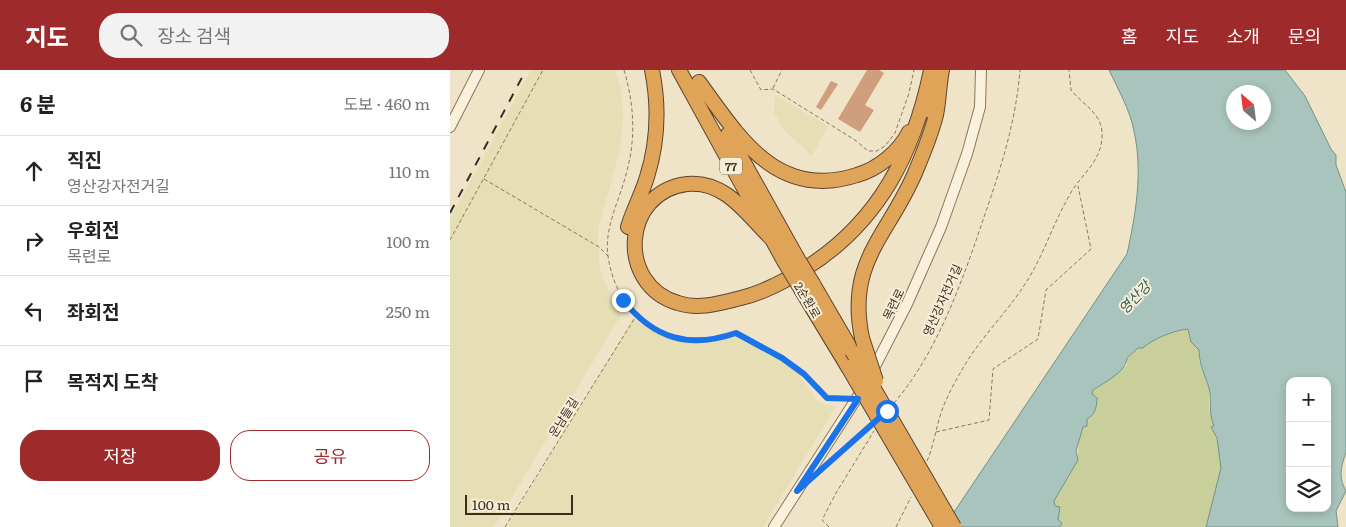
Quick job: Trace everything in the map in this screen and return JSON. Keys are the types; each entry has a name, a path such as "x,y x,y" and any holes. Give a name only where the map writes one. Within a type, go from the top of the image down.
{"highway":[{"path":"652,70 657,107 657,127 648,176 628,226 627,254 631,270 648,293 673,310 693,313 731,308 776,292 818,267 848,244 877,213 903,173 920,138 939,85"},
{"name":"2순환로","path":"679,70 772,239 790,258"},
{"path":"772,239 727,193 713,187 687,184 666,191 649,204 635,229 635,258 647,282 664,297 677,303 709,306 754,295 780,283 819,259 863,220 877,203 907,153 925,100 931,70"},
{"path":"886,404 862,338 857,303 862,274 875,244 917,168 936,114 942,70"},
{"path":"696,76 742,141 762,160 791,176 820,181 852,177 866,172 881,163 906,138 925,100"},
{"name":"2순환로","path":"696,76 848,367 942,527"},
{"name":"2순환로","path":"807,288 852,351 886,404 954,527"}],"street":[{"path":"450,127 480,70"},
{"name":"목련로","path":"774,527 858,399 907,304 941,227 967,154 980,108 981,70"}],"path":[{"path":"450,240 542,70"},
{"path":"624,70 633,109 633,142 608,238 608,256 623,300 636,316 657,332 697,342 720,339 736,333 782,358 804,374 827,398 858,399"},
{"path":"750,70 761,90 773,89 855,140 868,151 877,151 885,146 895,133 909,93 914,70"},
{"path":"773,89 782,70"},
{"name":"영산강자전거길","path":"886,404 901,396 928,351 953,303 993,190 1016,107 1020,70"},
{"path":"925,468 942,409 966,364 1030,276 1043,254 1068,197 1096,161 1102,131 1094,111 1076,96 1069,84 1069,71"},
{"path":"483,179 598,247 608,256"},
{"path":"936,432 989,420 992,368 1038,339 1046,290 1091,249 1078,184"},
{"name":"운남들길","path":"504,527 636,316"},
{"path":"818,473 873,424"},
{"path":"829,527 822,520 836,493 877,428"},
{"path":"896,527 914,491"}],"shaded area":[{"path":"531,70 615,70 621,89 623,116 621,146 598,229 599,261 602,277 621,315 494,527 450,527 450,219"},
{"path":"775,95 828,126 812,156 785,131 774,113"},
{"path":"633,319 671,339 692,342 730,336 742,337 796,370 819,403 836,406 763,527 507,527"}],"green space":[{"path":"1189,329 1189,337 1199,350 1199,360 1209,389 1209,408 1214,426 1211,427 1217,438 1221,468 1206,527 1060,527 1062,523 1058,520 1054,502 1078,460 1082,431 1097,402 1097,398 1092,394 1093,390 1127,365 1127,358 1139,348 1143,348 1152,341 1177,331"}],"water":[{"name":"영산강","path":"1109,70 1285,70 1305,96 1331,149 1336,155 1336,165 1346,192 1346,452 1341,472 1343,486 1346,491 1336,511 1338,527 1206,527 1221,468 1217,438 1211,427 1214,426 1211,415 1209,388 1201,365 1199,350 1191,342 1188,329 1177,331 1152,341 1143,348 1138,348 1127,358 1126,363 1119,372 1093,390 1092,394 1097,398 1096,407 1094,413 1087,419 1087,426 1083,427 1076,451 1078,460 1054,501 1055,506 1060,507 1058,520 1062,523 1060,527 944,527 1127,254 1136,208 1138,162 1137,146 1127,107"}],"building":[{"path":"867,70 879,70 884,73 865,105 874,110 860,132 838,119"},
{"path":"831,81 838,84 821,110 816,107"}],"railway":[{"path":"450,213 526,70"}],"route":[{"path":"623,300 636,316 657,332 697,342 720,339 736,333 782,358 804,374 816,389 827,398 840,400 858,399 797,491 887,411"}]}
